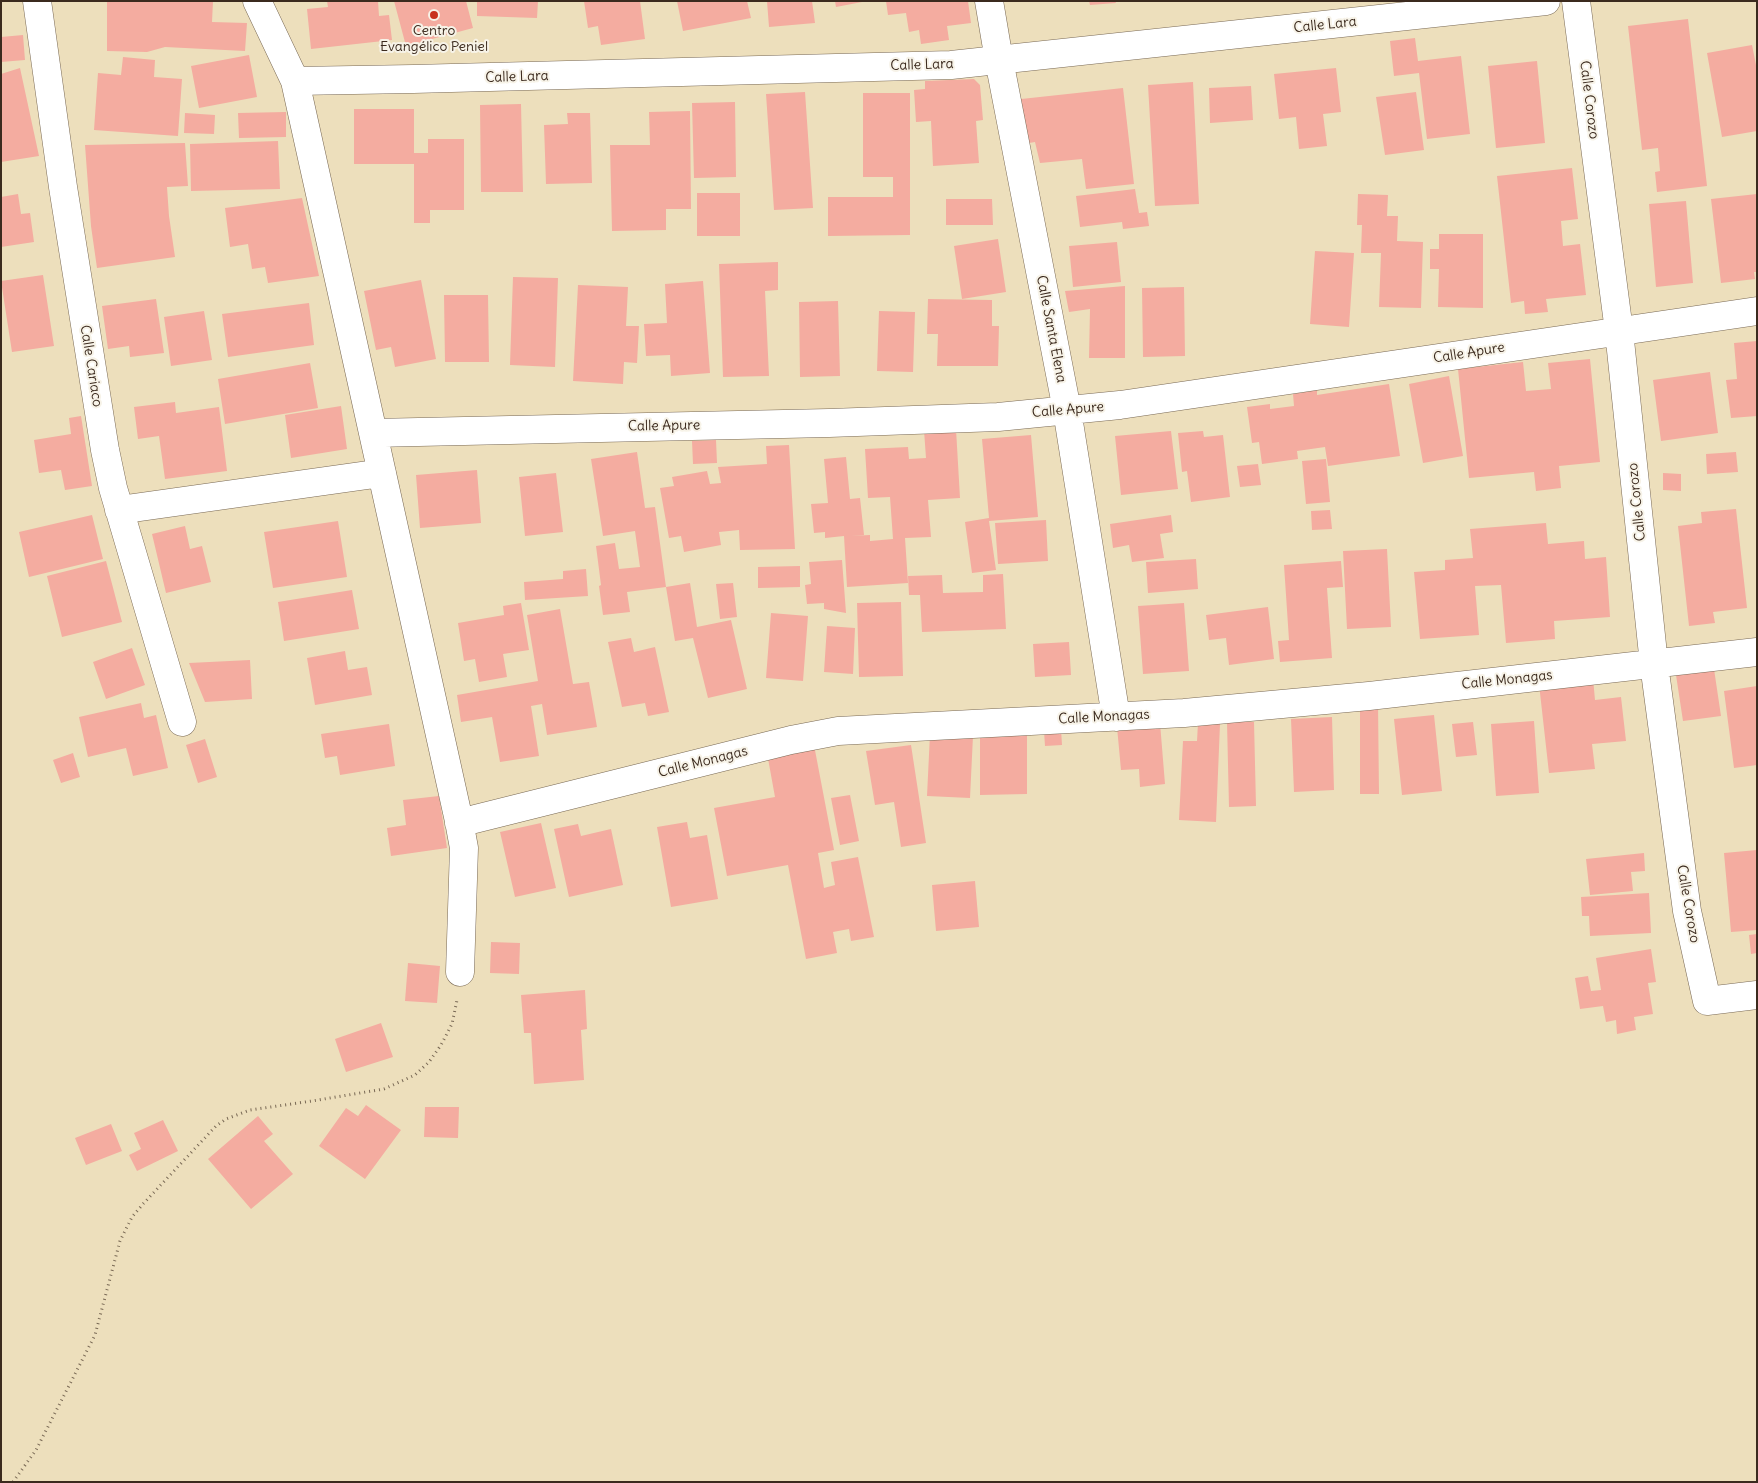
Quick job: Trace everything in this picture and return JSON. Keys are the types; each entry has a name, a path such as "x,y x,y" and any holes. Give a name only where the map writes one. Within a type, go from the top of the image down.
{"street":[{"name":"Calle Cariaco","path":"37,1 63,187 102,431 113,488 182,722"},
{"path":"257,1 294,81 459,823 464,848 460,972"},
{"name":"Calle Santa Elena","path":"989,1 1067,410 1116,717"},
{"name":"Calle Lara","path":"294,81 951,65 1546,1"},
{"name":"Calle Corozo","path":"1576,1 1619,331 1654,664 1687,911 1707,1001 1757,995"},
{"name":"Calle Apure","path":"373,433 998,417 1130,404 1757,311"},
{"path":"119,510 382,473"},
{"name":"Calle Monagas","path":"459,823 790,740 838,731 1184,713 1285,704 1757,652"}],"path":[{"path":"13,1482 36,1450 95,1335 120,1241 132,1217 216,1126 226,1119 250,1110 384,1089 416,1075 429,1062 452,1024 460,972"}],"building":[{"path":"107,1 213,1 212,22 247,23 245,51 165,47 147,52 107,51"},
{"path":"327,1 378,1 379,16 389,15 392,40 311,49 307,9 328,7"},
{"name":"Centro Evangélico Peniel","path":"394,1 466,1 473,28 406,46"},
{"path":"477,1 538,1 537,18 477,16"},
{"path":"584,1 640,1 645,39 601,45 598,26 588,28"},
{"path":"677,1 747,1 751,18 683,31"},
{"path":"767,1 812,1 815,23 769,27"},
{"path":"835,1 862,1 862,2 836,7"},
{"path":"886,1 968,1 971,23 947,26 949,40 921,44 919,30 909,32 906,13 888,15"},
{"path":"1089,1 1115,1 1116,3 1090,5"},
{"path":"1688,19 1707,186 1657,192 1655,172 1660,171 1658,148 1642,150 1628,26"},
{"path":"23,35 25,60 1,62 1,37"},
{"path":"1415,38 1418,61 1461,56 1470,134 1427,139 1419,73 1394,76 1390,41"},
{"path":"1752,45 1757,70 1757,131 1722,137 1707,53"},
{"path":"249,55 257,97 199,108 191,66"},
{"path":"123,57 155,60 154,77 182,79 178,136 94,130 98,73 121,75"},
{"path":"1537,61 1545,143 1496,148 1488,66"},
{"path":"20,68 39,156 1,162 1,74"},
{"path":"1336,68 1341,112 1323,114 1327,146 1299,149 1296,117 1279,119 1274,74"},
{"path":"974,79 980,85 983,120 976,121 979,163 933,166 931,121 916,122 914,90 925,89 925,81"},
{"path":"1193,82 1199,204 1155,206 1148,85"},
{"path":"1251,86 1253,120 1210,123 1209,88"},
{"path":"1123,88 1134,184 1086,189 1082,159 1040,163 1035,142 1023,144 1012,100"},
{"path":"805,92 813,208 774,210 766,94"},
{"path":"1416,92 1424,150 1385,155 1376,97"},
{"path":"863,93 910,93 910,235 828,236 828,197 893,197 893,177 863,177"},
{"path":"735,102 736,177 694,178 692,103"},
{"path":"521,104 523,192 481,192 480,105"},
{"path":"354,109 414,109 414,153 428,153 428,139 464,139 464,210 430,210 430,223 414,223 414,164 354,164"},
{"path":"690,111 691,209 666,209 666,230 612,231 610,145 650,145 649,112"},
{"path":"286,112 286,137 239,138 238,113"},
{"path":"185,113 215,115 214,134 184,133"},
{"path":"567,113 590,113 592,183 546,184 544,125 568,124"},
{"path":"278,141 280,189 191,191 190,144"},
{"path":"185,143 188,186 167,187 175,257 97,268 91,226 85,145"},
{"path":"1572,168 1578,219 1561,221 1563,246 1580,244 1586,295 1546,299 1548,312 1525,314 1524,301 1511,303 1497,176"},
{"path":"1135,189 1139,213 1147,212 1149,226 1123,229 1122,222 1080,227 1076,196"},
{"path":"697,193 740,193 740,236 697,236"},
{"path":"18,194 21,214 30,213 34,242 1,247 1,197"},
{"path":"1358,194 1388,195 1387,216 1398,216 1397,241 1423,242 1421,308 1379,307 1381,253 1361,253 1362,225 1357,225"},
{"path":"1757,194 1757,272 1754,272 1755,279 1721,283 1711,199"},
{"path":"302,198 319,276 268,283 265,267 252,269 248,244 230,247 225,208"},
{"path":"946,199 992,199 993,225 946,225"},
{"path":"1686,201 1693,283 1656,287 1649,204"},
{"path":"1439,234 1483,234 1483,308 1438,307 1439,269 1430,269 1430,249 1439,249"},
{"path":"998,239 1006,292 962,299 954,246"},
{"path":"1117,242 1121,282 1073,287 1069,246"},
{"path":"1315,251 1354,253 1349,327 1310,324"},
{"path":"778,262 778,290 765,291 769,376 723,377 719,264"},
{"path":"43,275 54,346 12,352 1,281"},
{"path":"513,277 558,278 555,367 510,365"},
{"path":"421,280 436,359 395,367 391,347 376,350 364,291"},
{"path":"703,281 710,373 671,376 670,355 646,356 644,324 667,323 665,284"},
{"path":"578,285 628,287 626,326 639,326 637,363 624,362 623,384 573,381"},
{"path":"1125,286 1125,358 1089,358 1090,309 1069,312 1065,291"},
{"path":"1184,287 1185,356 1143,357 1142,288"},
{"path":"444,295 488,295 489,362 445,362"},
{"path":"156,299 164,353 130,357 129,346 108,349 102,306"},
{"path":"928,299 992,300 992,326 999,326 998,366 937,366 938,334 927,334"},
{"path":"838,301 840,376 800,377 799,302"},
{"path":"309,303 314,345 228,357 222,314"},
{"path":"204,311 212,360 171,366 164,317"},
{"path":"879,311 915,312 913,372 877,371"},
{"path":"1757,341 1757,416 1731,418 1726,380 1737,379 1734,343"},
{"path":"1590,359 1600,462 1559,466 1561,488 1536,491 1534,472 1469,478 1458,369 1523,362 1526,391 1551,389 1548,363"},
{"path":"310,363 318,408 225,424 218,379"},
{"path":"1710,372 1718,433 1661,441 1653,380"},
{"path":"1449,376 1463,456 1423,463 1409,384"},
{"path":"1389,384 1400,456 1328,466 1325,447 1297,451 1298,459 1262,464 1259,442 1252,443 1247,407 1270,404 1270,409 1294,406 1293,394 1317,390 1317,395"},
{"path":"175,402 176,413 219,407 227,471 165,479 159,436 138,439 134,407"},
{"path":"341,406 347,449 291,458 285,415"},
{"path":"81,416 92,486 65,490 61,470 39,473 34,440 71,434 69,418"},
{"path":"956,429 960,498 928,500 931,537 905,538 908,583 847,587 844,536 825,538 825,532 814,533 811,504 828,503 824,459 846,457 850,499 860,498 864,535 851,536 870,535 870,541 893,539 890,497 868,498 865,449 908,447 909,459 926,458 924,430"},
{"path":"1171,431 1178,489 1121,495 1115,436"},
{"path":"1203,431 1204,437 1223,435 1230,497 1191,502 1187,471 1182,472 1178,433"},
{"path":"1031,435 1038,517 989,521 996,570 972,573 965,522 989,518 982,439"},
{"path":"716,440 717,463 693,464 692,441"},
{"path":"789,445 795,549 740,550 739,530 719,532 721,545 684,552 681,536 669,538 660,488 674,486 672,477 707,471 710,484 721,483 718,467 767,464 766,446"},
{"path":"637,452 645,508 655,507 666,587 627,592 630,612 603,615 596,546 615,543 619,569 640,567 635,531 603,536 591,459"},
{"path":"1736,452 1738,472 1707,474 1706,454"},
{"path":"1326,459 1330,502 1306,504 1302,461"},
{"path":"1258,464 1261,485 1240,487 1237,466"},
{"path":"477,470 481,523 420,528 416,475"},
{"path":"556,473 563,532 525,536 519,477"},
{"path":"1663,473 1681,474 1681,491 1663,490"},
{"path":"1736,509 1747,608 1713,612 1715,623 1689,626 1678,526 1702,523 1701,512"},
{"path":"1330,510 1332,529 1312,530 1311,511"},
{"path":"92,515 103,559 29,577 19,532"},
{"path":"1171,515 1173,532 1160,534 1164,558 1132,562 1129,545 1113,548 1110,524"},
{"path":"1046,520 1048,561 998,564 995,523"},
{"path":"338,521 347,577 273,588 264,532"},
{"path":"1546,523 1548,544 1584,541 1585,559 1606,557 1610,617 1554,621 1555,639 1506,643 1501,585 1475,586 1479,635 1420,639 1414,572 1445,570 1445,560 1473,558 1470,529"},
{"path":"185,526 190,549 202,546 211,582 166,593 152,534"},
{"path":"1387,549 1391,627 1347,629 1343,551"},
{"path":"1196,559 1198,589 1148,593 1146,562"},
{"path":"842,560 846,613 824,609 824,603 807,604 805,585 811,584 809,562"},
{"path":"106,561 122,622 62,637 47,576"},
{"path":"1341,561 1343,587 1327,588 1332,658 1280,662 1278,641 1289,640 1284,565"},
{"path":"800,566 800,587 758,588 758,567"},
{"path":"586,569 588,596 525,600 524,582 563,579 563,571"},
{"path":"1003,574 1006,629 922,632 920,595 909,595 908,576 942,575 943,593 983,592 983,575"},
{"path":"690,583 697,627 731,620 747,689 708,698 693,638 675,641 666,587"},
{"path":"733,583 737,617 720,619 716,584"},
{"path":"352,590 359,629 284,641 278,602"},
{"path":"901,602 903,676 859,677 857,603"},
{"path":"521,603 529,650 503,654 507,677 479,682 475,659 464,661 458,623 504,615 503,606"},
{"path":"1184,603 1189,671 1143,674 1138,606"},
{"path":"1268,607 1274,659 1229,665 1226,638 1209,640 1206,615"},
{"path":"560,609 573,684 589,682 597,727 547,735 542,704 531,706 539,756 500,762 492,717 461,722 457,695 538,681 527,615"},
{"path":"771,613 808,616 803,681 766,678"},
{"path":"827,626 855,628 853,674 824,672"},
{"path":"631,638 634,652 655,647 669,712 648,716 645,703 622,707 608,642"},
{"path":"1069,642 1071,675 1035,677 1033,644"},
{"path":"132,648 145,685 106,699 93,662"},
{"path":"345,651 348,670 367,667 372,695 315,705 307,658"},
{"path":"250,660 252,699 205,702 189,663"},
{"path":"1714,669 1721,716 1683,721 1676,675"},
{"path":"1593,678 1595,700 1621,697 1626,741 1592,744 1595,769 1549,773 1539,684"},
{"path":"1757,686 1757,765 1734,768 1724,691"},
{"path":"141,703 144,718 156,715 168,768 133,776 126,748 88,757 79,717"},
{"path":"1360,703 1378,703 1379,794 1360,794"},
{"path":"1434,715 1442,791 1402,795 1394,719"},
{"path":"1332,717 1334,790 1294,792 1291,719"},
{"path":"1534,721 1539,793 1496,796 1491,724"},
{"path":"1227,722 1254,722 1256,806 1229,807"},
{"path":"1473,722 1477,755 1456,757 1452,724"},
{"path":"1160,723 1165,784 1140,787 1139,769 1121,770 1117,727"},
{"path":"1198,723 1220,724 1216,822 1179,820 1183,741 1197,741"},
{"path":"389,724 395,766 340,775 337,756 325,758 321,734"},
{"path":"1061,729 1062,745 1045,746 1044,731"},
{"path":"980,731 1027,731 1027,794 980,795"},
{"path":"930,734 973,736 970,798 927,796"},
{"path":"205,739 217,777 198,783 186,745"},
{"path":"814,745 834,850 818,853 824,888 835,885 831,862 858,857 874,937 851,941 849,929 833,932 837,953 806,959 788,865 727,876 714,808 775,797 767,753"},
{"path":"911,745 926,843 901,847 894,802 875,805 866,751"},
{"path":"73,753 80,777 61,783 53,760"},
{"path":"850,795 859,841 840,845 831,798"},
{"path":"439,796 447,848 391,856 387,828 406,825 403,800"},
{"path":"687,822 690,838 707,835 718,899 671,907 657,827"},
{"path":"541,823 556,888 515,897 500,832"},
{"path":"578,824 581,836 611,829 623,885 569,897 554,829"},
{"path":"1757,850 1757,930 1731,932 1724,853"},
{"path":"1644,853 1645,871 1631,872 1633,891 1590,895 1586,859"},
{"path":"975,881 979,927 936,931 932,885"},
{"path":"1649,893 1651,933 1590,936 1589,916 1582,916 1581,897"},
{"path":"1757,934 1757,953 1751,954 1749,935"},
{"path":"491,942 520,943 519,974 490,973"},
{"path":"1651,949 1656,982 1648,983 1653,1014 1634,1017 1636,1030 1617,1034 1616,1020 1606,1022 1603,1006 1580,1009 1575,978 1588,976 1591,991 1601,990 1596,958"},
{"path":"408,963 440,966 437,1003 405,1001"},
{"path":"585,990 587,1029 581,1030 584,1080 534,1084 531,1033 524,1033 521,995"},
{"path":"381,1023 393,1057 346,1072 335,1039"},
{"path":"366,1105 401,1130 365,1179 319,1146 346,1108 358,1116"},
{"path":"425,1107 459,1107 458,1138 424,1137"},
{"path":"258,1116 273,1134 264,1141 293,1174 251,1209 208,1159"},
{"path":"163,1120 178,1151 137,1171 129,1155 141,1149 134,1133"},
{"path":"111,1124 122,1151 86,1165 75,1138"}],"place":[{"name":"Centro Evangélico Peniel","path":"434,15"}]}
